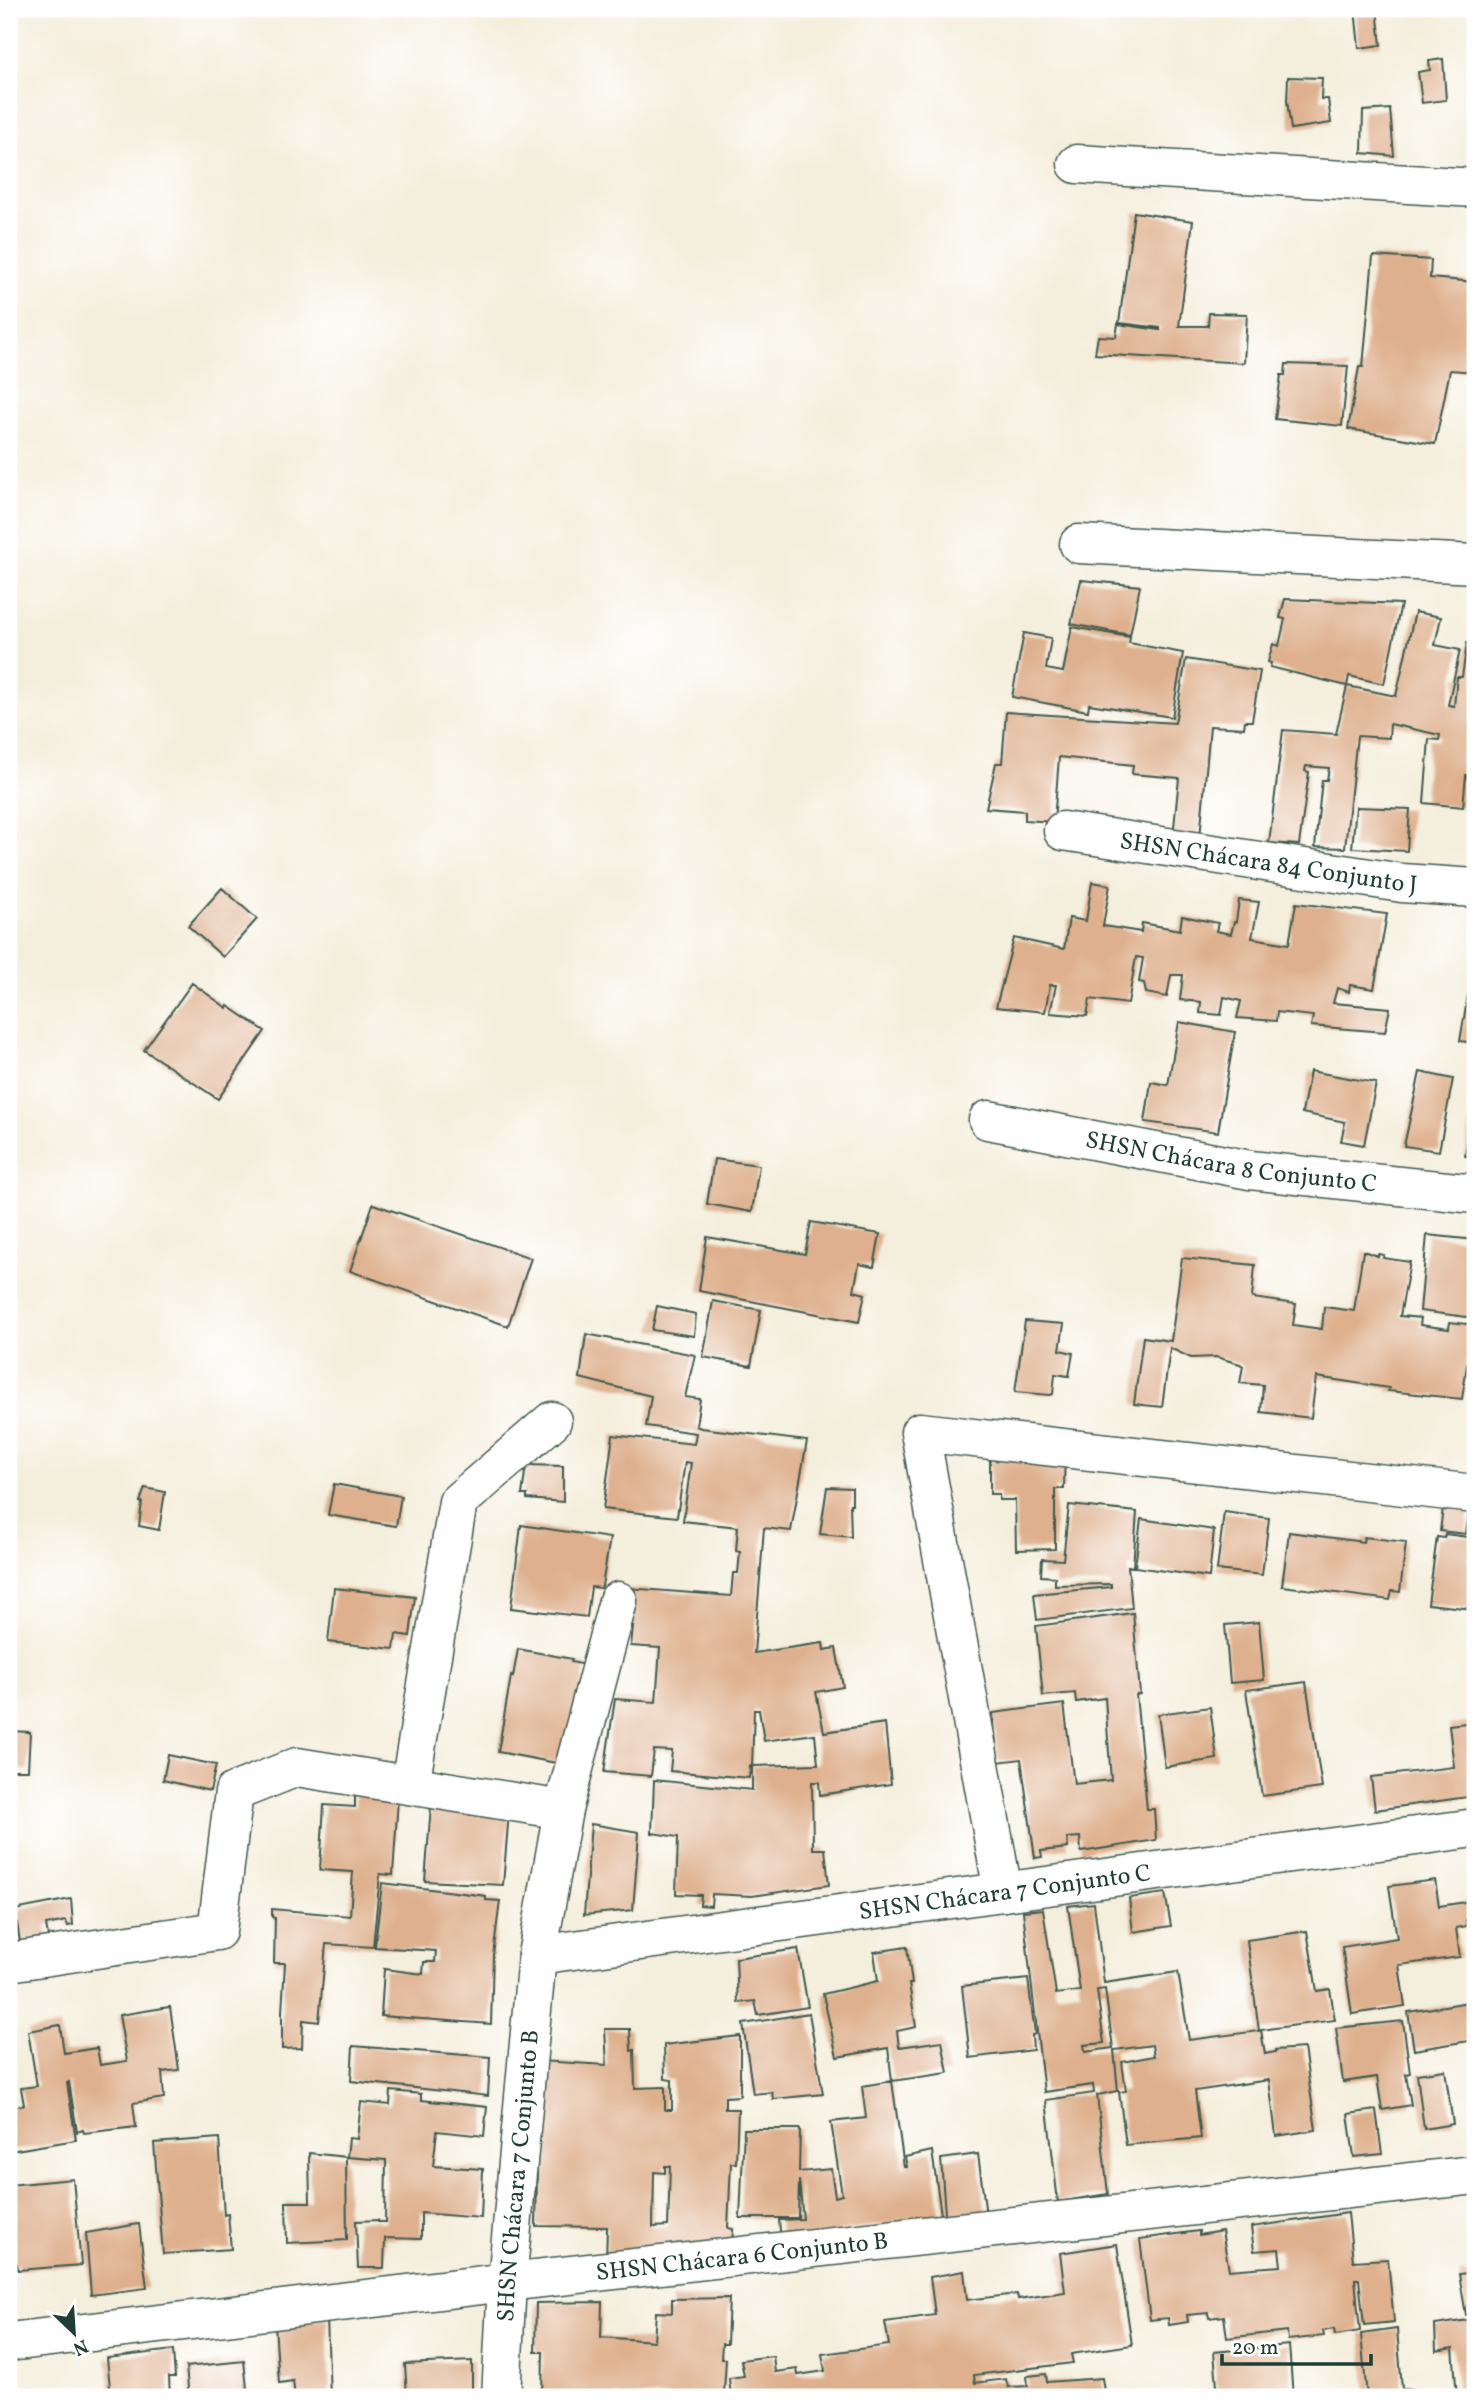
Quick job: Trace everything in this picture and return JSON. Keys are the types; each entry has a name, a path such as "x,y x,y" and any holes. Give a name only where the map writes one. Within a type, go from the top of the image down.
{"street":[{"path":"1077,164 1475,188"},
{"path":"1079,544 1475,564"},
{"name":"SHSN Chácara 84 Conjunto J","path":"1063,831 1402,883 1475,888"},
{"name":"SHSN Chácara 8 Conjunto C","path":"988,1120 1250,1170 1475,1194"},
{"path":"410,1785 458,1502 552,1421"},
{"path":"1003,1892 920,1432 1475,1494"},
{"name":"SHSN Chácara 7 Conjunto B","path":"501,2397 507,2282 537,1955 563,1810 618,1601"},
{"path":"9,1962 217,1931 234,1792 296,1767 563,1810"},
{"name":"SHSN Chácara 7 Conjunto C","path":"537,1955 1475,1828"},
{"name":"SHSN Chácara 6 Conjunto B","path":"9,2342 507,2282 1475,2175"}],"building":[{"path":"1355,9 1377,9 1381,45 1359,48"},
{"path":"1443,59 1446,100 1422,103 1418,72 1430,70 1429,61"},
{"path":"1288,77 1322,78 1321,99 1328,99 1331,123 1291,129 1287,101"},
{"path":"1390,109 1394,156 1362,153 1363,111"},
{"path":"1134,212 1193,221 1179,326 1208,326 1209,313 1247,314 1244,363 1095,354 1098,336 1116,337 1118,324 1160,330 1119,323"},
{"path":"1373,256 1431,260 1430,278 1475,282 1475,372 1450,370 1435,444 1348,429 1359,367 1363,367"},
{"path":"1286,364 1348,366 1342,426 1275,419 1281,375 1285,375"},
{"path":"1081,580 1140,586 1130,635 1071,624"},
{"path":"1285,599 1401,604 1384,684 1349,676 1347,686 1270,667 1271,663 1268,662 1273,644 1279,646 1285,619 1280,618"},
{"path":"1415,612 1441,617 1435,645 1460,650 1448,705 1454,706 1457,677 1462,677 1467,643 1475,644 1475,776 1466,775 1463,807 1424,803 1429,739 1439,740 1440,735 1390,724 1389,738 1357,736 1345,848 1315,847 1322,780 1327,780 1329,768 1306,766 1305,771 1309,772 1299,845 1269,843 1283,730 1336,734 1347,686 1396,696"},
{"path":"1072,627 1130,637 1129,643 1183,653 1172,717 1089,704 1088,711 1012,697 1024,633 1051,638 1046,669 1063,672"},
{"path":"1186,659 1260,671 1252,721 1245,721 1244,728 1210,726 1200,838 1173,837 1179,778 1132,774 1133,765 1059,757 1054,822 1025,820 1025,811 986,808 996,763 1002,763 1006,712 1175,723"},
{"path":"1356,807 1410,809 1407,851 1352,848"},
{"path":"1092,882 1110,885 1103,926 1141,932 1142,923 1180,930 1182,916 1218,923 1216,931 1231,934 1236,922 1239,900 1259,902 1252,938 1289,944 1296,903 1387,914 1374,989 1350,985 1349,992 1337,988 1333,1003 1390,1008 1385,1032 1311,1026 1313,1016 1277,1012 1276,1021 1237,1018 1241,1001 1224,997 1221,1015 1200,1013 1201,1002 1180,1000 1183,975 1171,975 1167,997 1146,993 1144,983 1139,982 1143,958 1136,957 1128,1004 1090,999 1087,1016 1050,1013 1056,985 1050,985 1045,1012 996,1007 1014,938 1064,949 1069,918 1086,921"},
{"path":"222,888 257,919 223,957 188,926"},
{"path":"192,983 265,1031 218,1099 144,1050"},
{"path":"1468,995 1475,996 1475,1043 1460,1041"},
{"path":"1179,1022 1235,1032 1218,1132 1145,1122 1151,1082 1168,1085"},
{"path":"1310,1071 1376,1083 1364,1145 1341,1141 1345,1122 1302,1113"},
{"path":"1420,1072 1453,1079 1439,1151 1404,1146"},
{"path":"1475,1104 1475,1158 1465,1156"},
{"path":"714,1159 759,1165 752,1212 707,1204"},
{"path":"373,1204 531,1258 508,1326 350,1271"},
{"path":"811,1222 880,1234 874,1267 859,1264 854,1291 865,1294 859,1322 699,1291 707,1237 805,1254"},
{"path":"1427,1235 1475,1240 1475,1318 1420,1311"},
{"path":"1363,1251 1378,1256 1384,1255 1383,1258 1410,1262 1400,1316 1421,1318 1420,1325 1449,1329 1450,1322 1475,1325 1475,1353 1469,1352 1462,1399 1388,1391 1389,1388 1316,1377 1311,1418 1261,1412 1263,1385 1240,1383 1243,1366 1216,1357 1191,1358 1170,1348 1162,1407 1134,1404 1143,1337 1171,1341 1182,1258 1255,1265 1252,1298 1296,1304 1293,1325 1322,1329 1324,1307 1354,1311"},
{"path":"713,1301 761,1310 751,1366 703,1357"},
{"path":"657,1306 696,1314 694,1336 652,1330"},
{"path":"1025,1321 1064,1324 1060,1350 1073,1353 1069,1376 1055,1374 1053,1394 1015,1392"},
{"path":"586,1334 695,1355 685,1397 700,1399 696,1426 807,1441 791,1531 764,1528 754,1653 823,1643 824,1650 836,1648 843,1687 816,1692 824,1732 885,1723 891,1784 820,1795 819,1782 812,1782 813,1849 825,1849 829,1885 752,1896 712,1894 711,1906 700,1905 701,1895 676,1894 678,1837 652,1833 654,1780 752,1790 752,1767 750,1766 749,1778 670,1771 672,1751 654,1750 651,1776 604,1772 615,1699 656,1702 660,1648 631,1646 633,1626 625,1626 628,1588 731,1596 733,1573 738,1573 740,1552 736,1551 738,1527 683,1521 691,1463 685,1462 677,1517 603,1509 613,1435 694,1444 696,1433 646,1426 651,1396 580,1378","holes":["754,1710 759,1710 764,1741 815,1734 818,1764 752,1766"]},
{"path":"1065,1450 1064,1489 1055,1489 1055,1549 1016,1550 1015,1500 999,1500 999,1494 990,1494 990,1457"},
{"path":"526,1465 563,1466 563,1502 527,1499 527,1495 522,1495"},
{"path":"334,1484 401,1496 396,1526 328,1515"},
{"path":"827,1487 852,1488 851,1537 820,1534"},
{"path":"145,1488 165,1492 159,1530 139,1526 140,1502"},
{"path":"1445,1493 1471,1497 1466,1534 1440,1531"},
{"path":"1069,1505 1137,1512 1133,1567 1128,1566 1132,1608 1037,1620 1034,1594 1111,1587 1111,1584 1055,1585 1055,1577 1041,1576 1042,1559 1063,1560"},
{"path":"1224,1512 1269,1518 1262,1575 1217,1570"},
{"path":"1141,1519 1214,1530 1209,1577 1135,1567"},
{"path":"521,1525 610,1538 602,1586 591,1587 587,1617 511,1608"},
{"path":"1289,1532 1363,1542 1364,1537 1406,1542 1400,1592 1392,1591 1390,1600 1282,1586"},
{"path":"1445,1534 1475,1538 1475,1596 1472,1609 1428,1604 1437,1537 1444,1538"},
{"path":"334,1588 415,1597 410,1636 396,1634 394,1649 328,1642"},
{"path":"1133,1613 1140,1694 1136,1695 1147,1809 1154,1809 1156,1840 1081,1852 1080,1837 1067,1838 1068,1848 1041,1851 1042,1857 1035,1858 1021,1759 998,1762 993,1713 1064,1704 1074,1784 1111,1780 1105,1698 1076,1702 1075,1693 1043,1696 1036,1626"},
{"path":"1259,1622 1264,1680 1230,1683 1225,1625"},
{"path":"518,1649 572,1659 571,1662 586,1665 567,1765 498,1752"},
{"path":"1306,1682 1322,1788 1262,1796 1246,1690"},
{"path":"1210,1707 1217,1759 1165,1767 1158,1714"},
{"path":"1475,1722 1475,1796 1375,1810 1371,1777 1454,1767 1449,1725"},
{"path":"9,1731 30,1732 28,1770 9,1770"},
{"path":"168,1755 216,1765 210,1791 163,1780"},
{"path":"355,1795 398,1798 393,1875 380,1874 373,1947 326,1944 319,2022 303,2020 302,2048 282,2049 285,1963 274,1963 275,1918 272,1917 272,1909 350,1916 353,1872 320,1870 324,1805 355,1807"},
{"path":"431,1806 509,1812 503,1885 425,1881"},
{"path":"591,1824 639,1832 633,1910 584,1915"},
{"path":"1435,1880 1439,1906 1474,1899 1475,1956 1469,1919 1466,1920 1467,1926 1456,1928 1460,1957 1399,1965 1405,2006 1352,2014 1342,1947 1397,1938 1389,1886"},
{"path":"382,1883 486,1896 486,1900 500,1901 493,1955 491,2024 381,2016 384,1969 423,1974 424,1962 435,1962 436,1951 375,1947"},
{"path":"1165,1893 1171,1926 1133,1932 1129,1898"},
{"path":"71,1899 73,1925 68,1926 66,1921 46,1925 48,1937 20,1942 17,1923 9,1925 9,1911"},
{"path":"1094,1903 1104,1983 1178,1972 1189,2040 1259,2031 1247,1940 1307,1931 1317,1991 1330,1989 1335,2020 1261,2030 1265,2054 1275,2050 1304,2048 1316,2130 1276,2136 1269,2080 1195,2091 1201,2138 1126,2145 1119,2092 1126,2091 1122,2062 1154,2056 1152,2045 1114,2050 1118,2091 1097,2095 1108,2194 1058,2202 1046,2100 1094,2093 1093,2085 1044,2092 1023,1911 1043,1909 1056,1994 1080,1991 1068,1906","holes":["1105,1989 1113,2048 1085,2052 1084,2045 1104,2043 1097,1990"]},
{"path":"907,1947 912,1984 909,1984 916,2027 897,2031 899,2047 942,2041 948,2073 892,2081 888,2048 837,2057 823,1994 878,1981 874,1952"},
{"path":"798,1949 808,2007 758,2015 755,2001 738,2003 736,1958"},
{"path":"1028,1979 1035,2034 1032,2035 1033,2050 970,2058 962,1986"},
{"path":"1475,2001 1475,2040 1414,2050 1408,2012"},
{"path":"170,2007 179,2070 162,2072 164,2098 133,2103 136,2127 77,2132 69,2082 67,2083 76,2140 10,2151 9,2107 24,2105 21,2088 37,2086 28,2031 60,2025 64,2053 97,2048 100,2065 127,2061 119,2015"},
{"path":"809,2013 823,2094 773,2099 772,2092 753,2094 743,2024"},
{"path":"1403,2021 1411,2105 1382,2110 1377,2077 1343,2082 1336,2028"},
{"path":"605,2029 630,2029 631,2051 634,2050 635,2088 665,2087 665,2110 672,2110 672,2080 665,2079 664,2045 740,2036 740,2096 725,2097 725,2109 738,2109 736,2163 731,2163 728,2228 733,2229 732,2247 606,2261 607,2227 536,2226 539,2061 607,2065","holes":["665,2166 670,2166 668,2226 653,2227 654,2172 665,2173"]},
{"path":"353,2046 490,2057 488,2096 351,2081"},
{"path":"1445,2070 1453,2124 1424,2129 1417,2074"},
{"path":"892,2081 904,2167 907,2167 905,2157 932,2151 941,2215 781,2241 779,2220 803,2219 799,2180 798,2218 740,2218 744,2129 800,2129 799,2172 831,2169 835,2197 842,2195 831,2122 866,2118 862,2086"},
{"path":"391,2091 421,2094 421,2100 487,2107 484,2136 437,2131 433,2166 483,2169 481,2218 421,2213 421,2239 385,2238 384,2268 358,2268 356,2221 385,2222 386,2160 347,2157 349,2138 357,2139 361,2102 390,2105"},
{"path":"1376,2110 1382,2154 1354,2157 1348,2114"},
{"path":"219,2138 224,2215 228,2214 231,2249 163,2254 154,2143"},
{"path":"309,2153 346,2157 347,2240 287,2243 286,2202 310,2202"},
{"path":"978,2154 986,2215 945,2214 941,2159"},
{"path":"73,2179 81,2265 18,2270 17,2264 9,2264 9,2185"},
{"path":"1348,2213 1353,2261 1388,2259 1394,2322 1364,2325 1359,2279 1355,2279 1360,2331 1335,2335 1334,2329 1323,2331 1324,2336 1288,2340 1287,2331 1227,2338 1224,2316 1209,2318 1208,2313 1187,2315 1188,2322 1169,2325 1168,2318 1150,2320 1140,2239 1199,2231 1199,2235 1222,2231 1229,2270 1281,2266 1279,2249 1254,2251 1251,2227"},
{"path":"139,2224 147,2288 91,2295 86,2233"},
{"path":"1117,2244 1132,2345 1071,2354 1073,2363 974,2375 975,2383 1006,2379 1008,2387 1028,2386 1027,2376 1046,2374 1047,2382 1102,2378 1105,2397 920,2397 919,2390 879,2397 731,2397 729,2378 744,2376 741,2360 773,2356 775,2372 797,2369 798,2375 825,2371 822,2354 889,2345 885,2322 935,2315 930,2277 964,2271 967,2300 1017,2294 1018,2299 1065,2292 1060,2253"},
{"path":"1475,2272 1475,2314 1466,2315 1459,2274"},
{"path":"729,2298 727,2344 722,2344 721,2359 726,2359 724,2392 719,2392 718,2397 542,2397 543,2352 535,2352 536,2303 602,2302 601,2337 654,2341 656,2312 672,2313 672,2299"},
{"path":"327,2318 330,2397 295,2397 293,2381 279,2383 275,2325"},
{"path":"1475,2319 1475,2397 1457,2397 1453,2348 1436,2351 1435,2325"},
{"path":"1397,2329 1402,2389 1425,2390 1426,2397 1367,2397 1361,2334"},
{"path":"1289,2345 1293,2397 1218,2397 1214,2352"},
{"path":"173,2350 175,2377 169,2377 170,2397 111,2397 107,2358"},
{"path":"244,2361 248,2397 189,2397 186,2367"},
{"path":"472,2361 472,2397 407,2397 405,2364"}]}
